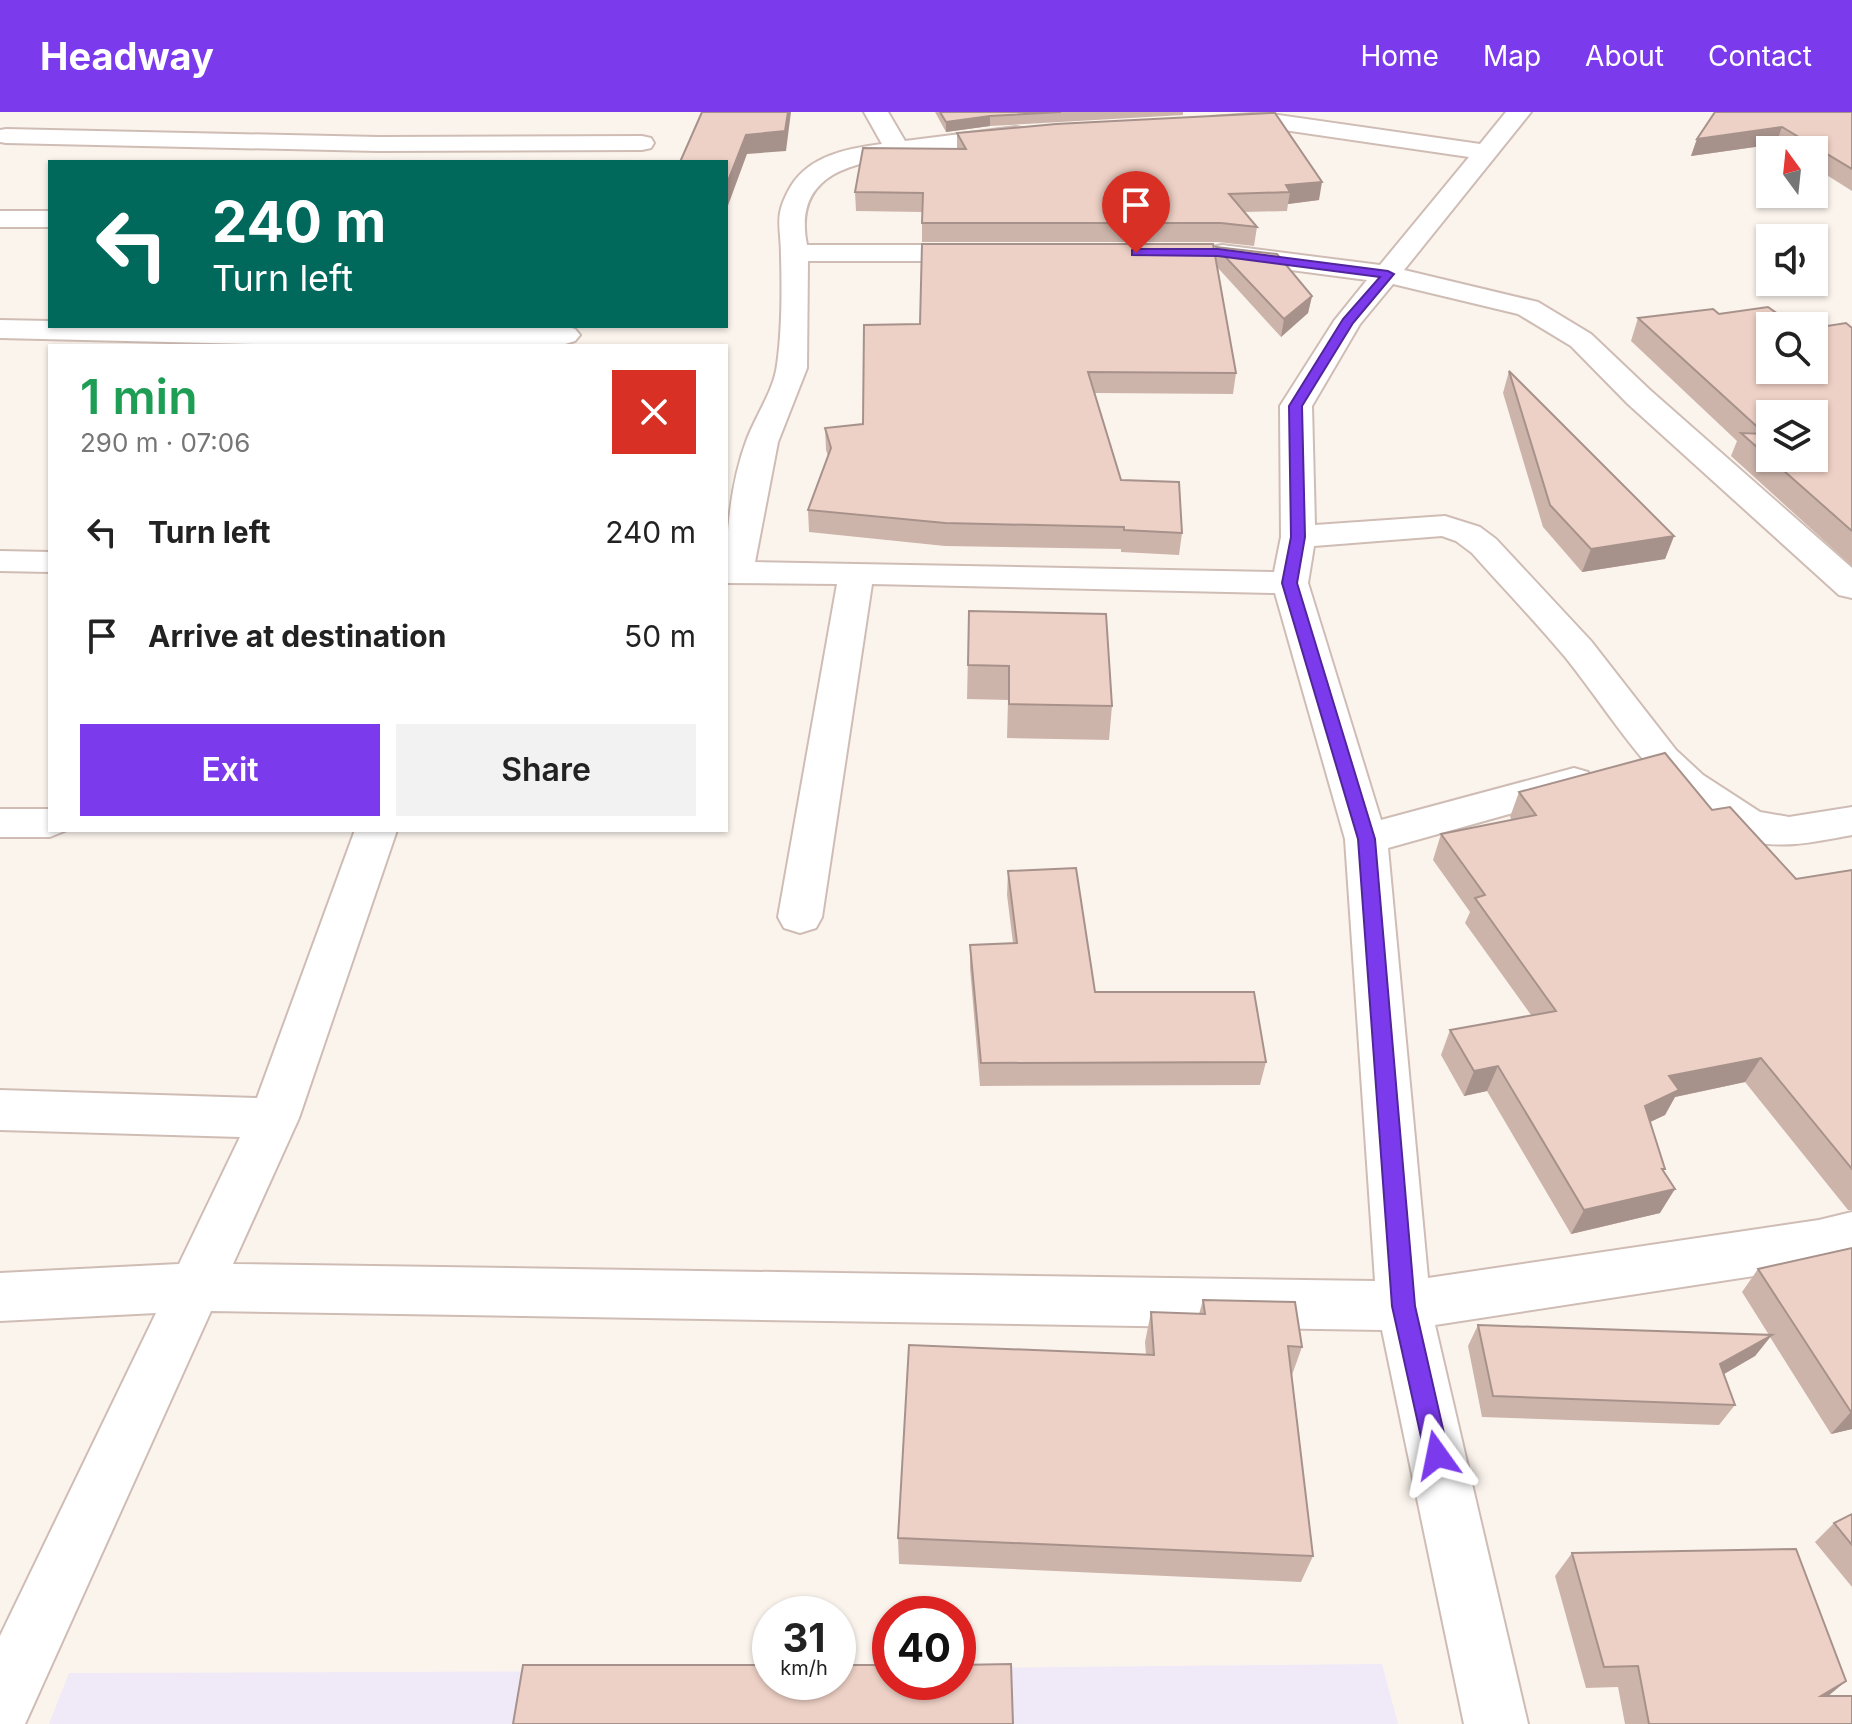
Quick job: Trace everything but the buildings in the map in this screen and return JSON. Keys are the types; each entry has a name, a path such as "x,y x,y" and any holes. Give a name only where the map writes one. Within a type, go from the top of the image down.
{"street":[{"path":"3,139 30,112"},
{"path":"3,139 374,153 639,152 646,112"},
{"path":"876,112 896,147"},
{"path":"1496,1724 1404,1306 1366,839 1290,583 1298,537 1296,406 1348,321 1519,112"},
{"path":"1200,123 1261,116 1487,152"},
{"path":"1035,133 896,147 838,161 824,168 804,186 794,206 790,227 795,253 796,314 792,368 762,442 730,572 1290,583"},
{"path":"0,219 48,219"},
{"path":"795,253 1009,253"},
{"path":"1189,253 1218,253 1388,274 1528,308 1581,340 1639,397 1852,587"},
{"path":"0,329 565,336"},
{"path":"1298,537 1445,526 1468,534 1484,546 1578,649 1662,759 1689,785 1748,824 1789,832 1852,821"},
{"path":"0,561 48,562"},
{"path":"800,917 856,575"},
{"path":"1366,839 1662,759"},
{"path":"0,823 48,823"},
{"path":"0,1706 274,1118 375,832"},
{"path":"0,1110 274,1118"},
{"path":"0,1297 196,1287 1404,1306 1819,1243 1852,1234"}],"shaded area":[{"path":"1382,1664 1398,1724 49,1724 69,1673 693,1671 752,1679 752,1700 856,1700 856,1682 872,1682 872,1700 976,1700 976,1668"}],"route":[{"path":"1136,253 1218,253 1388,274 1348,321 1296,406 1298,537 1290,583 1366,839 1404,1306 1437,1455"}]}
